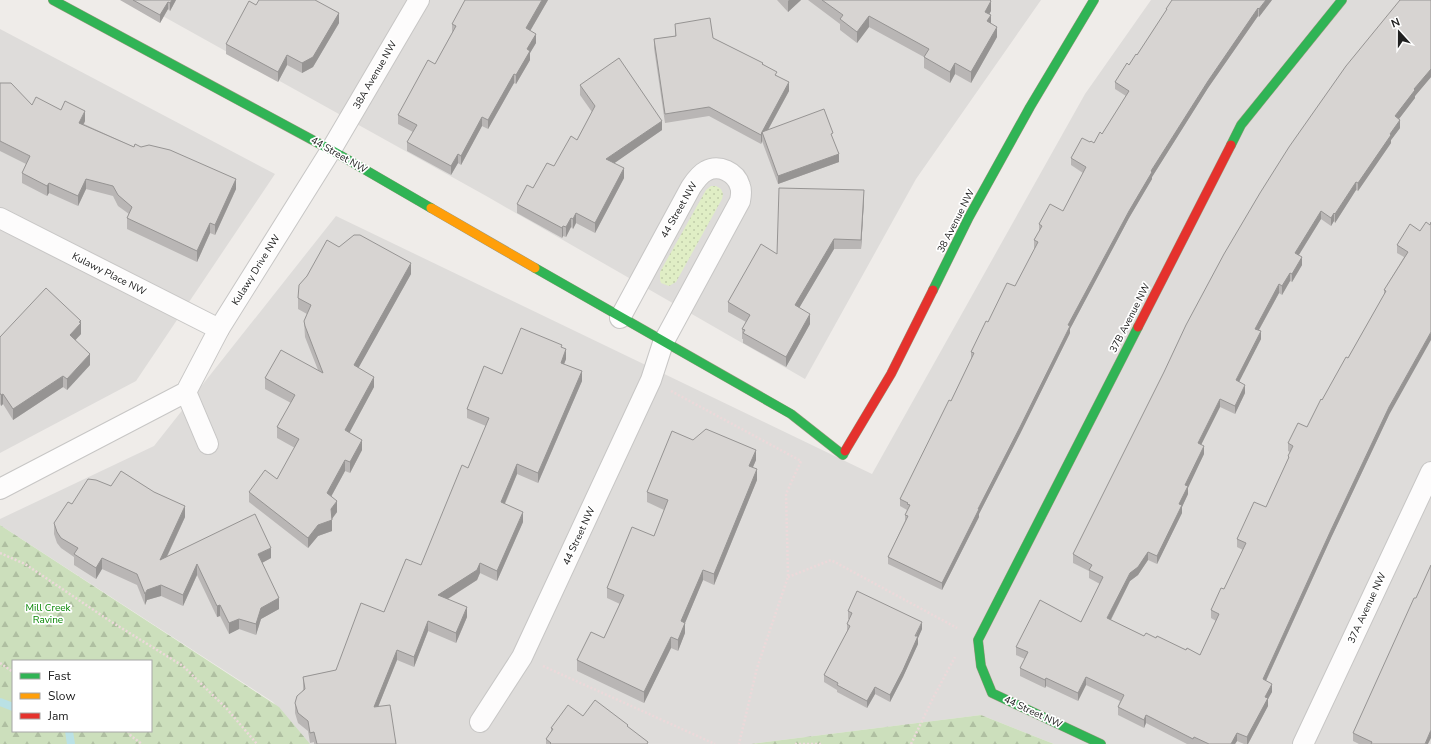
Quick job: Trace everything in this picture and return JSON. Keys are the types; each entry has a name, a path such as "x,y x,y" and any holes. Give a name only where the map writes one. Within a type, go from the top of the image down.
{"street":[{"name":"44 Street NW","path":"53,0 331,150 663,343 791,414 843,455"},
{"name":"38A Avenue NW","path":"331,150 419,0"},
{"name":"38 Avenue NW","path":"843,455 891,374 973,210 1030,107 1094,0"},
{"name":"37B Avenue NW","path":"978,640 1241,125 1342,0"},
{"name":"Kulawy Drive NW","path":"186,392 219,329 331,150"},
{"name":"44 Street NW","path":"480,722 522,657 651,380 663,343 740,201 742,193 740,184 733,174 720,168 705,171 698,178 691,187 620,318"},
{"name":"Kulawy Place NW","path":"0,218 219,329"},
{"path":"0,489 186,392 208,444"},
{"name":"37A Avenue NW","path":"1303,744 1431,472"},
{"name":"44 Street NW","path":"978,640 980,666 992,693 1101,744"}],"path":[{"path":"651,380 801,461 786,494 788,577 757,668 739,744"},
{"path":"0,552 25,564 110,621 183,666 228,709 257,744"},
{"path":"788,577 831,560 978,640"},
{"path":"912,744 933,698 968,634"},
{"path":"522,657 715,744"},
{"path":"0,663 12,671"},
{"path":"129,732 131,736 142,744"},
{"path":"795,744 822,744"}],"shaded area":[{"path":"134,0 1041,0 916,179 805,379 488,197"},
{"path":"1151,0 1431,0 1431,744 1054,744 981,715 751,744 308,744 273,702 0,525 0,519 154,446 336,216 872,474 1085,94"},
{"path":"0,29 275,174 136,381 0,453"}],"green space":[{"path":"711,186 716,186 721,189 723,194 722,199 676,282 669,286 661,283 660,272 706,190"},
{"name":"Mill Creek Ravine","path":"0,525 279,707 310,744 0,744"},
{"path":"981,715 1054,744 751,744"}],"building":[{"path":"133,0 172,0 170,3 168,2 160,15"},
{"path":"259,0 315,0 339,13 313,57 302,63 287,55 278,72 226,44 249,1 256,5"},
{"path":"465,0 542,0 526,28 536,34 527,49 530,51 516,75 514,74 488,120 482,117 461,156 458,154 451,166 407,142 417,125 398,115 428,60 435,64 456,26 452,24"},
{"path":"822,0 990,0 991,1 985,12 991,15 987,21 997,27 971,72 955,63 950,72 924,57 929,49 869,16 857,32 840,19 843,15"},
{"path":"1172,0 1266,0 1259,9 1258,8 1208,81 1151,171 1152,172 1129,211 1068,325 1070,326 942,583 888,557 908,516 905,515 910,505 900,499 949,400 951,401 974,353 971,352 986,321 988,322 1007,283 1015,286 1038,242 1034,240 1042,226 1039,224 1050,204 1063,211 1086,167 1071,158 1082,138 1094,143 1100,132 1102,134 1129,91 1115,82 1127,63 1129,65 1136,54 1137,55"},
{"path":"1400,0 1431,0 1431,69 1414,89 1415,90 1395,116 1400,120 1358,183 1356,182 1331,218 1321,211 1295,253 1302,257 1292,274 1290,273 1282,286 1279,284 1255,329 1261,331 1236,380 1245,385 1235,406 1220,399 1198,443 1204,446 1185,485 1188,486 1179,504 1182,505 1157,556 1148,552 1138,567 1130,573 1107,618 1144,636 1146,633 1156,638 1157,636 1200,655 1219,614 1211,610 1221,588 1224,589 1246,543 1237,539 1254,502 1266,507 1289,457 1288,456 1293,446 1288,443 1298,423 1307,427 1321,399 1322,400 1346,357 1348,358 1386,291 1384,290 1408,252 1397,245 1410,224 1420,231 1426,222 1430,225 1431,222 1431,332 1389,407 1263,679 1272,684 1265,697 1268,698 1247,737 1237,733 1231,744 1209,744 1194,737 1193,739 1146,715 1144,720 1118,707 1124,695 1086,677 1078,693 1020,668 1028,652 1016,647 1040,600 1081,622 1103,577 1089,570 1092,565 1073,554 1186,325 1224,254 1289,147 1346,66"},
{"path":"710,18 713,38 763,63 762,64 777,72 775,75 789,82 761,135 709,107 665,114 654,39 676,36 675,24"},
{"path":"619,58 662,121 606,159 624,168 595,223 576,213 566,227 563,226 562,228 517,204 527,185 533,188 547,163 554,166 571,136 577,140 595,106 580,85"},
{"path":"0,83 11,83 32,105 36,97 61,110 65,101 85,111 79,123 134,147 135,144 141,147 149,145 170,150 236,179 215,225 210,223 197,251 127,218 132,207 118,195 113,186 86,179 78,196 49,183 47,186 22,173 30,156 0,141"},
{"path":"824,109 833,133 831,134 839,154 778,176 762,132"},
{"path":"779,188 864,190 861,240 834,239 795,305 810,314 786,357 743,333 745,330 742,329 750,315 728,302 761,244 777,254"},
{"path":"354,235 360,235 411,263 354,365 374,377 345,430 362,440 350,462 345,460 327,493 337,501 331,509 332,520 318,525 308,538 249,492 265,470 277,479 299,439 277,427 295,395 265,378 281,350 323,373 304,321 311,305 298,298 299,285 307,276 327,240 339,247"},
{"path":"46,288 81,321 79,322 81,323 70,335 90,354 67,379 63,376 13,409 3,394 1,395 0,393 0,337"},
{"path":"521,328 562,345 561,347 566,349 561,363 582,371 538,473 517,464 501,502 523,512 497,571 480,563 477,570 438,595 467,607 456,633 428,621 414,657 397,650 374,707 390,705 396,744 317,744 314,732 310,733 308,721 298,713 295,703 297,696 305,689 303,677 336,670 361,603 384,612 406,559 421,565 462,465 468,468 489,418 467,409 484,366 502,374"},
{"path":"706,429 756,450 749,466 757,469 714,574 703,570 681,621 685,623 678,640 671,637 644,692 577,660 591,632 604,638 624,595 607,588 632,527 654,536 668,500 647,492 672,431 693,440"},
{"path":"121,471 154,492 185,506 160,560 255,514 271,548 258,554 279,598 261,608 256,624 239,619 229,623 220,605 217,606 197,564 183,595 161,585 147,590 145,594 137,574 102,558 96,568 74,554 78,548 61,538 54,523 68,502 72,504 88,479 96,480 111,486"},
{"path":"1431,565 1431,730 1425,744 1371,744 1372,742 1353,733 1414,598 1416,598"},
{"path":"857,591 922,622 915,636 918,636 890,695 875,687 867,701 837,685 838,683 824,675 850,626 847,624 852,613 848,611"},
{"path":"595,700 628,725 627,726 648,742 647,744 550,744 551,743 546,739 553,729 551,728 568,705 583,716"}],"waterway":[{"path":"0,702 12,707"},
{"path":"69,732 71,744"}],"traffic: fast":[{"path":"53,0 331,150 431,208"},
{"path":"933,290 969,217 1030,107 1094,0"},
{"path":"1231,145 1241,125 1342,0"},
{"path":"535,268 791,414 843,455 845,451"},
{"path":"1101,744 992,693 981,666 978,640 1138,327"}],"traffic: slow":[{"path":"431,208 535,268"}],"traffic: jam":[{"path":"1138,327 1231,145"},
{"path":"845,451 891,374 933,290"}]}
